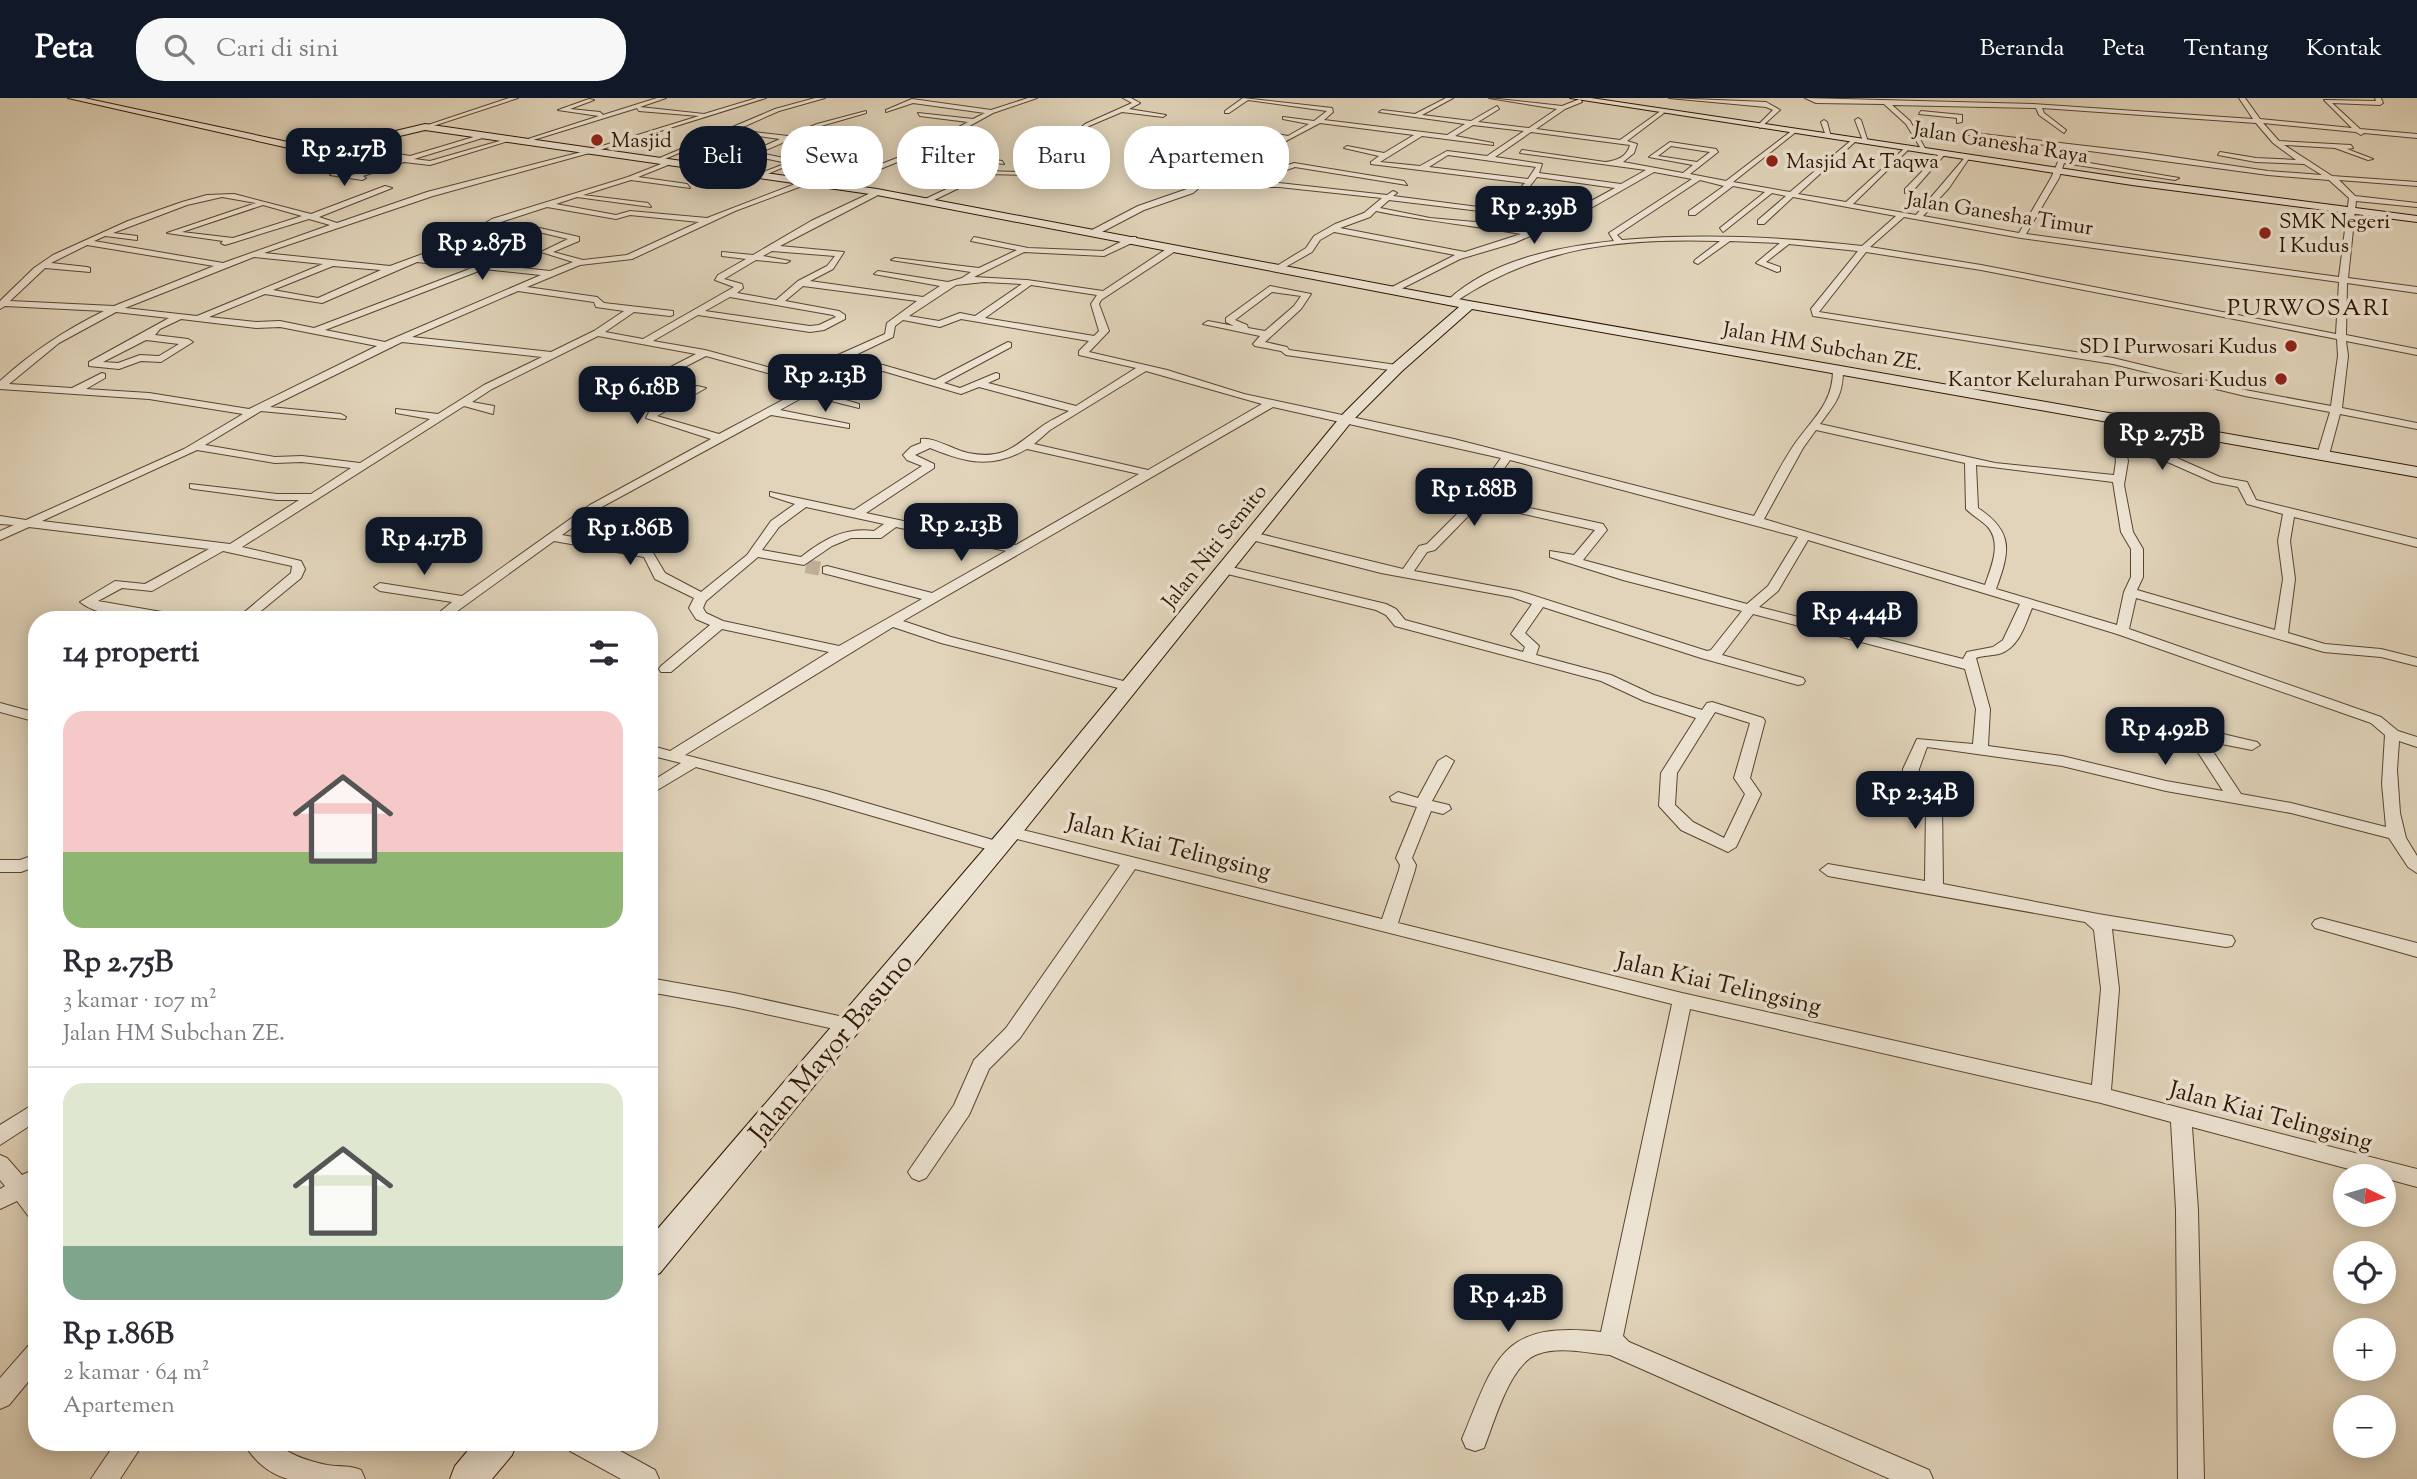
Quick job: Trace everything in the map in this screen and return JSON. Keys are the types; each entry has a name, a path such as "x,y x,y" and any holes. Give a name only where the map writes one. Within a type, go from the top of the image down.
{"street":[{"path":"72,98 296,147 320,149 430,128 515,98"},
{"path":"635,98 653,101"},
{"path":"528,140 663,98"},
{"path":"3,389 64,335 114,309 253,254 430,194 591,151 763,98"},
{"path":"741,126 777,110 822,98"},
{"path":"888,111 920,98"},
{"path":"965,126 991,112 1034,98"},
{"path":"999,173 1023,174 1055,154 1087,125 1137,103 1125,98"},
{"path":"1227,112 1246,98 1331,109 1330,113 1317,122 1289,136"},
{"path":"1389,130 1450,98"},
{"path":"1492,98 1563,108"},
{"path":"1672,98 1769,105"},
{"path":"1756,98 1777,110 1760,126"},
{"path":"1808,98 1816,101 1992,101 2039,107 2194,115 2361,133 2417,136"},
{"path":"2242,98 2278,143 2332,179 2353,204 2343,280 2340,337 2343,356 2336,411 2323,454"},
{"path":"2361,133 2326,101 2380,103 2378,98"},
{"path":"1465,174 1577,99"},
{"name":"Jalan Ganesha Raya","path":"1577,99 1968,157 2061,166 2353,204 2417,219"},
{"path":"603,100 591,100 558,110 621,117"},
{"path":"1883,100 1901,112 1916,131 1923,150"},
{"path":"912,101 991,112"},
{"path":"2103,102 2108,111"},
{"path":"619,104 707,115"},
{"path":"799,104 821,107"},
{"path":"2156,105 2163,114"},
{"path":"2039,107 2041,114 2064,131"},
{"path":"1451,137 1497,108"},
{"path":"816,126 866,112 841,109"},
{"path":"1123,110 1163,115"},
{"path":"1382,112 1634,144 1636,147 1617,163"},
{"path":"1622,142 1662,112"},
{"path":"1901,112 1960,116 1959,122"},
{"path":"920,114 974,121"},
{"path":"1285,118 1491,144"},
{"path":"1857,120 1866,141"},
{"path":"1824,121 1829,136"},
{"name":"Jalan HM Subchan ZE.","path":"430,128 679,163"},
{"path":"1596,138 1608,130"},
{"path":"1692,213 1794,131"},
{"path":"2006,141 2011,132 2028,132"},
{"path":"1420,134 1373,162 1377,165 1465,174 1624,187"},
{"path":"1966,134 2067,152 2148,162"},
{"path":"353,177 487,135"},
{"path":"413,169 512,139"},
{"path":"1760,222 1854,140"},
{"path":"2006,141 2146,155 2243,170 2417,184"},
{"path":"2278,143 2351,147"},
{"path":"1683,176 1716,151 1670,144 1652,157 1698,164"},
{"path":"345,146 426,164"},
{"path":"2333,146 2370,159"},
{"path":"1347,148 1384,155"},
{"path":"1435,148 1451,153"},
{"path":"1847,205 1907,148"},
{"name":"Jalan Ganesha Timur","path":"1503,149 1605,164 1617,163 2021,236 2417,290"},
{"path":"658,160 679,152"},
{"path":"2021,236 2067,152"},
{"path":"1279,267 1309,250 1314,241 1332,229 1375,209 1419,169 1446,153 1540,165 1522,191 1477,223"},
{"path":"1909,191 1943,153"},
{"path":"2220,154 2308,163"},
{"path":"1917,218 1946,187 1968,157"},
{"path":"498,228 488,225 671,162"},
{"path":"1289,166 1293,164 1404,183"},
{"path":"1364,177 1377,165"},
{"path":"2061,166 2175,178"},
{"path":"1395,289 1463,254 1511,241 1573,214 1652,170"},
{"path":"216,246 392,188 380,186 389,181 334,175"},
{"path":"630,178 679,185"},
{"path":"1620,242 1612,235 1697,179"},
{"path":"1289,186 1495,211"},
{"path":"0,536 196,447 241,421 249,413 386,345 550,274 584,262 629,257 708,221 791,189"},
{"name":"Jalan HM Subchan ZE.","path":"854,189 1460,302 2417,472"},
{"path":"925,201 950,189"},
{"path":"1094,232 1132,212 1191,189"},
{"path":"1510,190 1522,191"},
{"path":"647,340 740,287 720,279 829,215 877,192"},
{"path":"1698,262 1769,192"},
{"path":"2,304 43,265 86,242 213,196 229,195 336,225"},
{"path":"574,196 656,206"},
{"path":"233,240 172,233 261,203"},
{"path":"2353,204 2417,205"},
{"path":"546,205 614,217 646,205"},
{"path":"1375,209 1430,220 1477,223 1528,233"},
{"path":"627,214 708,221"},
{"path":"1902,215 1865,247 1814,311 1816,314 2113,361 2336,411 2417,426"},
{"path":"319,301 391,269 498,228 522,226 576,239 544,252 584,262"},
{"path":"1332,229 1463,254"},
{"path":"105,234 134,239"},
{"path":"1460,302 1483,279 1521,262 1555,252 1620,242 1726,234 1865,247 1954,261 2417,352"},
{"path":"974,239 1027,250 1104,254 1133,239"},
{"path":"1777,269 1760,263 1787,241"},
{"path":"86,242 225,265"},
{"path":"771,248 841,254 831,269 794,288 791,295 778,302"},
{"path":"1174,248 1095,302 1104,329 1082,353 1270,404 1347,418 1508,456 1757,521 2122,631 2376,720 2393,734 2417,742"},
{"path":"845,370 839,359 887,337 891,333 888,326 927,300 950,285 1018,251 1027,250"},
{"path":"253,254 391,269"},
{"path":"724,254 786,261"},
{"path":"417,259 550,274"},
{"path":"895,260 980,271"},
{"path":"196,319 333,263"},
{"path":"43,265 87,270"},
{"path":"314,331 482,267"},
{"path":"878,274 950,285"},
{"path":"961,281 1029,283 1104,294"},
{"path":"977,319 1029,283"},
{"path":"803,284 927,300"},
{"path":"517,288 597,300 599,305 670,313"},
{"path":"1241,329 1244,327 1228,320 1270,289 1307,294 1298,307 1258,344 1284,349 1285,352 1397,368"},
{"path":"265,291 337,307"},
{"path":"693,312 711,312 810,329 821,328 842,317 836,313 730,294"},
{"name":"Jalan Niti Semito","path":"1004,840 1347,418 1460,302"},
{"path":"2,304 114,309 256,325 280,324 386,345"},
{"path":"130,598 226,547 312,497 462,403 597,333 632,309"},
{"path":"902,317 940,324 958,315 1096,339"},
{"path":"144,337 188,342 161,359 140,358 119,366 92,364 178,317"},
{"path":"1208,324 1267,334"},
{"path":"597,333 647,340 705,353 820,384"},
{"path":"400,339 554,355"},
{"path":"935,384 1008,345"},
{"path":"599,408 705,353"},
{"path":"726,373 743,363"},
{"path":"449,611 594,507 845,370 883,368 961,391 996,376"},
{"path":"855,514 930,466 909,455 928,442 994,459 1026,445 1046,428 1143,368"},
{"path":"1757,521 1798,447 1838,388 1839,370"},
{"path":"74,391 102,376"},
{"path":"980,384 1078,410"},
{"path":"701,388 653,414 651,418 720,438"},
{"path":"3,389 74,391 181,400 241,409 249,413"},
{"path":"804,391 855,406"},
{"path":"462,403 490,408 489,412"},
{"path":"672,755 841,651 1270,404"},
{"path":"261,409 341,417"},
{"path":"400,411 440,417"},
{"path":"768,411 845,426"},
{"path":"2115,419 2122,469 2117,479 2127,532 2137,549 2137,577 2130,592 2122,631"},
{"path":"1814,426 1970,461 2117,479"},
{"path":"1026,445 1152,474"},
{"path":"196,447 275,460 302,459 361,467"},
{"path":"2120,448 2166,457 2217,480 2243,484 2250,502 2417,543"},
{"path":"1406,574 1423,549 1443,536 1477,500 1508,456"},
{"path":"1970,461 1972,509 1992,521 2000,533 1999,565 1989,591"},
{"path":"194,486 278,497 312,497"},
{"path":"774,494 804,503 1020,550"},
{"path":"1477,500 1600,528 1577,560"},
{"path":"804,503 775,524 755,553 696,603 696,611 719,624 841,651"},
{"path":"2281,637 2289,579 2284,541 2290,512"},
{"path":"0,520 226,547 290,561 299,569 297,575 252,611"},
{"path":"755,553 805,564 834,538 842,538 856,532 877,535 893,523"},
{"path":"1252,536 1406,574 1514,594 1798,681"},
{"path":"1706,654 1716,653 1750,609 1773,588 1805,536"},
{"path":"552,537 648,554 660,576 702,597"},
{"path":"1554,554 1596,568 1750,609 1865,635 1971,666"},
{"path":"1223,569 1381,607 1391,612 1400,623 1606,678 1650,698 1711,707 1763,722 1742,778 1753,794 1728,847 1687,826 1667,806 1669,773 1711,707"},
{"path":"827,570 934,597"},
{"path":"106,582 147,588"},
{"path":"120,584 88,604 122,611"},
{"path":"380,587 464,600"},
{"path":"2130,592 2324,648 2381,653 2417,662"},
{"path":"1528,658 1532,646 1518,634 1540,602"},
{"path":"1980,748 1983,709 1969,657 1973,653 1997,650 2009,643 2027,604"},
{"path":"892,622 946,640 1130,687"},
{"path":"666,669 719,624"},
{"path":"0,707 28,715"},
{"path":"2393,734 2389,748 2393,821 2396,835 2417,867"},
{"path":"2237,800 2198,740 2199,737 2210,736 2252,745"},
{"path":"1934,888 1934,804 1912,790 1911,769 1920,744 1925,741 2062,761 2237,800 2291,808 2396,835"},
{"name":"Jalan Kiai Telingsing","path":"658,752 1004,840 1131,862 1682,1000 2101,1096 2417,1178"},
{"path":"1388,926 1407,870 1404,858 1425,804 1446,761"},
{"path":"658,784 694,762"},
{"path":"1398,797 1443,809"},
{"name":"Jalan Mayor Basuno","path":"658,1252 1004,840"},
{"path":"919,1172 962,1109 981,1065 1013,1033 1131,862"},
{"path":"1828,870 2096,920 2226,941"},
{"path":"2096,920 2103,927 2110,989 2101,1096"},
{"path":"2321,924 2417,950"},
{"path":"658,987 848,1025"},
{"path":"1682,1000 1609,1335 1621,1350 1920,1479"},
{"path":"0,1136 28,1116"},
{"path":"2181,1116 2187,1210 2191,1479"},
{"path":"0,1164 9,1194 28,1205"},
{"path":"9,1194 28,1182"},
{"path":"1475,1439 1507,1366 1530,1344 1563,1340 1614,1344"},
{"path":"0,1397 28,1364"},
{"path":"104,1479 124,1451"},
{"path":"266,1451 280,1464 328,1478 352,1479"},
{"path":"468,1479 491,1451"},
{"path":"595,1451 646,1479"}],"tunnel":[{"path":"806,566 827,570"}],"place":[{"name":"Masjid","path":"597,140"},
{"name":"Masjid At Taqwa","path":"1772,161"},
{"name":"SMK Negeri I Kudus","path":"2265,233"},
{"name":"SD I Purwosari Kudus","path":"2291,346"},
{"name":"Kantor Kelurahan Purwosari Kudus","path":"2281,379"}],"district":[{"name":"PURWOSARI","path":"2309,307"}]}
